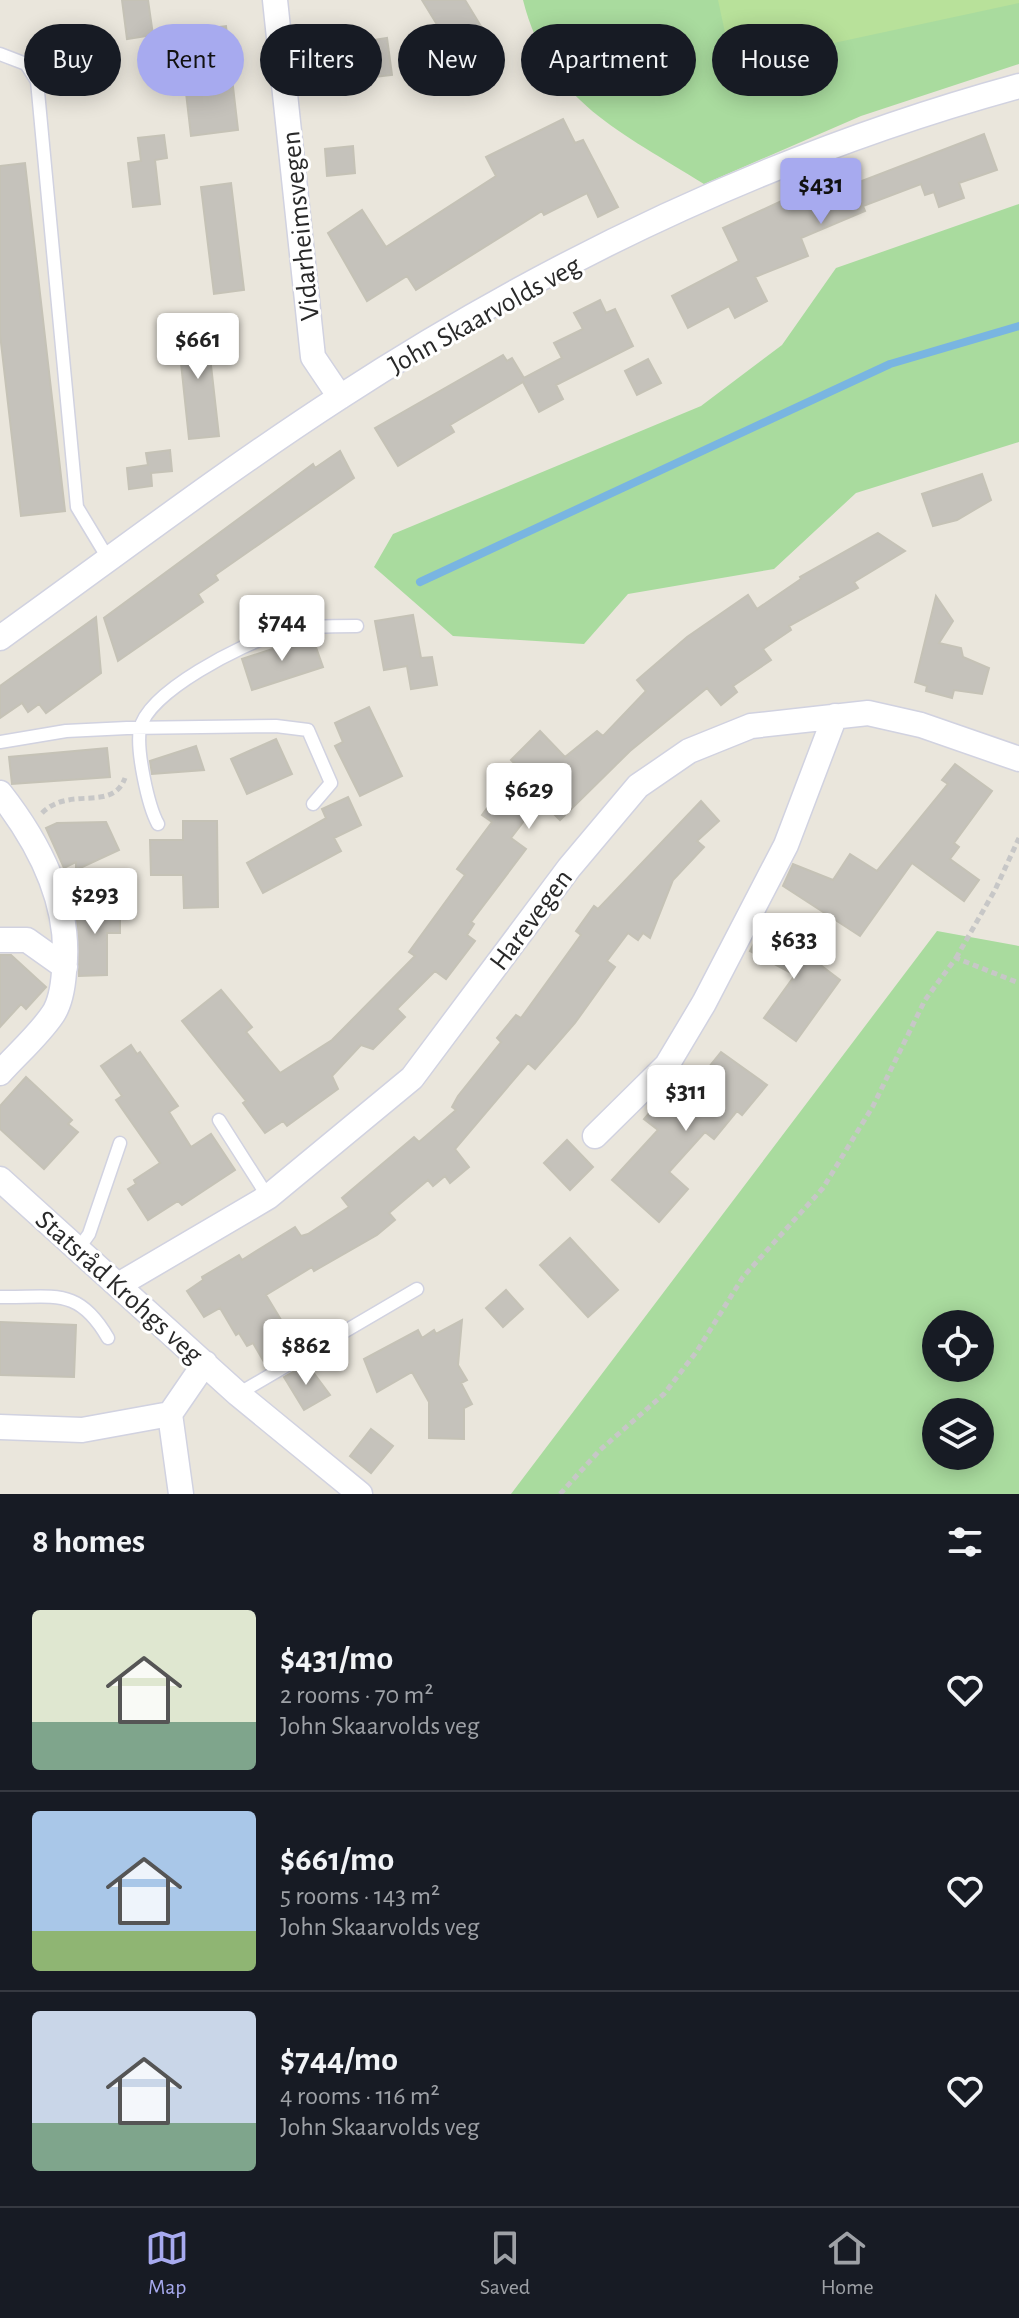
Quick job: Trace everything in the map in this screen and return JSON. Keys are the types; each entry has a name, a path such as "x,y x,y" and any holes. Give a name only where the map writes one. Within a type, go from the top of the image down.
{"street":[{"name":"Vidarheimsvegen","path":"275,0 313,357 340,397"},
{"name":"John Skaarvolds veg","path":"0,638 340,397 527,287 662,216 810,152 1019,86"},
{"name":"Harevegen","path":"120,1284 268,1197 412,1078 569,868 638,786 689,751 751,726 868,713 921,725 1019,759"},
{"path":"595,1136 667,1065 704,1003 786,845 835,716"},
{"path":"0,793 28,829 56,889 65,937 65,967 54,1013 0,1073"},
{"path":"0,940 27,940 65,967"},
{"name":"Statsråd Krohgs veg","path":"0,1179 120,1284 238,1394 360,1494"},
{"path":"181,1494 170,1414 205,1363"},
{"path":"0,1427 82,1430 170,1414"}],"lane":[{"path":"0,54 26,64 37,81 77,507 109,560"},
{"path":"134,728 159,700 215,661 278,633 357,626"},
{"path":"0,742 66,731 134,728 276,726 308,730 331,783 313,804"},
{"path":"134,728 148,805 158,824"},
{"path":"219,1120 268,1197"},
{"path":"79,1248 89,1234 120,1143"},
{"path":"238,1394 417,1289"},
{"path":"0,1297 63,1298 80,1303 93,1313 108,1338"}],"path":[{"path":"28,829 45,809 73,797 103,799 116,792 129,766 134,728"},
{"path":"560,1494 600,1450 664,1394 697,1351 743,1277 823,1188 873,1106 925,1000 956,958 1019,838"},
{"path":"956,958 1019,983"}],"green space":[{"path":"523,0 1019,0 1019,64 861,116 704,184 618,130 576,96 696,96 696,24 531,24"},
{"path":"718,0 1019,0 1019,3 838,42 838,24 723,24"},
{"path":"1019,204 1019,442 856,493 774,569 628,594 584,644 453,636 374,567 393,534 701,406 782,345 836,268"},
{"path":"937,931 1019,946 1019,1494 511,1494"}],"building":[{"path":"122,0 148,0 151,24 137,24 137,37 127,39"},
{"path":"422,0 465,0 480,24 437,24"},
{"path":"387,38 392,75 382,76 382,39"},
{"path":"186,96 234,96 238,130 191,136"},
{"path":"563,119 575,143 583,140 618,207 598,217 587,193 544,215 542,211 416,290 407,276 367,301 328,233 362,210 386,247 496,176 486,157"},
{"path":"984,134 997,170 959,183 964,198 939,207 934,192 925,195 921,184 863,206 865,211 801,238 808,256 755,277 767,301 735,318 729,306 688,328 672,296 739,261 723,228 786,199 789,209"},
{"path":"164,135 167,158 155,160 160,204 133,207 128,163 141,161 138,138"},
{"path":"353,146 355,173 327,176 325,149"},
{"path":"25,163 65,511 21,516 0,334 0,166"},
{"path":"231,183 244,290 214,294 201,187"},
{"path":"600,300 606,313 615,309 633,346 556,385 563,399 539,412 523,382 450,425 454,432 398,466 375,428 503,355 507,361 512,358 524,378 562,358 554,343 583,329 574,313"},
{"path":"206,321 219,436 189,439 177,325"},
{"path":"648,359 661,383 637,395 625,371"},
{"path":"170,450 172,471 151,473 152,486 129,489 127,468 148,465 146,453"},
{"path":"340,451 354,478 215,575 218,580 198,594 203,602 118,661 104,618 313,464 315,468"},
{"path":"982,474 991,500 957,520 933,526 922,494"},
{"path":"878,533 905,551 854,582 858,588 789,626 791,630 763,649 771,660 733,686 737,692 721,705 707,688 630,751 560,820 540,800 511,838 526,849 471,922 474,924 467,935 475,941 446,979 435,971 397,1009 405,1017 373,1049 361,1045 332,1076 338,1089 287,1126 283,1121 265,1133 243,1103 246,1101 182,1021 221,990 252,1027 246,1032 280,1073 332,1040 415,956 409,952 465,875 457,869 492,822 482,815 498,793 493,788 516,765 511,760 540,731 565,757 597,731 603,736 646,691 637,680 687,637 748,595 757,609 800,577"},
{"path":"936,596 953,621 939,643 961,648 963,657 989,668 982,694 954,690 952,698 926,691 927,686 915,682"},
{"path":"413,615 421,658 432,657 437,685 411,689 407,666 384,670 375,621"},
{"path":"96,617 101,673 46,713 39,704 28,712 22,703 0,718 0,686"},
{"path":"312,636 323,667 252,690 242,659"},
{"path":"369,707 402,776 360,796 335,746 343,742 335,723"},
{"path":"276,739 292,774 247,794 231,759"},
{"path":"196,746 204,770 152,774 150,761"},
{"path":"107,748 110,777 12,784 9,757"},
{"path":"955,764 992,791 954,843 959,847 950,859 979,880 964,901 912,863 860,936 783,886 793,864 833,880 850,854 877,871 948,784 942,780"},
{"path":"348,797 361,825 334,838 341,851 263,893 247,863 326,818 322,809"},
{"path":"701,801 719,821 697,841 704,847 673,880 650,938 643,933 638,940 628,933 607,961 615,967 575,1023 535,1069 528,1063 455,1149 469,1167 450,1183 445,1176 433,1186 428,1180 389,1213 395,1220 377,1235 314,1271 312,1267 266,1295 298,1348 275,1362 273,1357 264,1362 253,1343 247,1346 239,1333 236,1335 220,1308 204,1317 187,1291 203,1280 202,1277 239,1255 242,1260 295,1227 301,1236 308,1234 349,1207 342,1198 414,1137 419,1142 456,1110 452,1107 458,1096 501,1042 497,1038 516,1015 521,1018 581,935 576,931 594,906 598,909"},
{"path":"183,821 217,821 218,907 184,908 183,875 151,875 150,840 183,840"},
{"path":"106,822 119,850 76,870 76,862 64,868 46,828 57,823"},
{"path":"76,904 120,904 120,933 107,933 107,975 79,976"},
{"path":"768,917 792,935 789,941 840,980 796,1041 764,1018 795,975 750,951"},
{"path":"0,955 11,955 46,987 26,1009 21,1004 0,1027"},
{"path":"131,1045 137,1054 140,1052 178,1106 169,1112 191,1147 211,1134 235,1170 182,1205 178,1201 148,1220 128,1189 136,1184 134,1180 160,1163 116,1100 122,1096 101,1066"},
{"path":"721,1052 767,1085 742,1115 737,1111 714,1139 705,1132 669,1172 688,1189 659,1222 612,1180 658,1130 644,1119 662,1098 675,1109"},
{"path":"26,1077 72,1120 68,1124 78,1132 44,1169 0,1129 0,1106"},
{"path":"567,1140 593,1167 570,1190 544,1163"},
{"path":"570,1238 618,1290 588,1317 540,1265"},
{"path":"506,1290 523,1309 503,1327 486,1308"},
{"path":"462,1320 458,1365 467,1380 461,1383 472,1404 464,1408 464,1439 429,1438 429,1402 412,1372 377,1392 364,1359 418,1330 422,1338"},
{"path":"0,1322 76,1325 74,1377 0,1375"},
{"path":"307,1364 330,1395 304,1410 284,1377"},
{"path":"371,1429 393,1446 371,1473 350,1456"}],"waterway":[{"path":"420,582 890,364 1019,326"}]}
